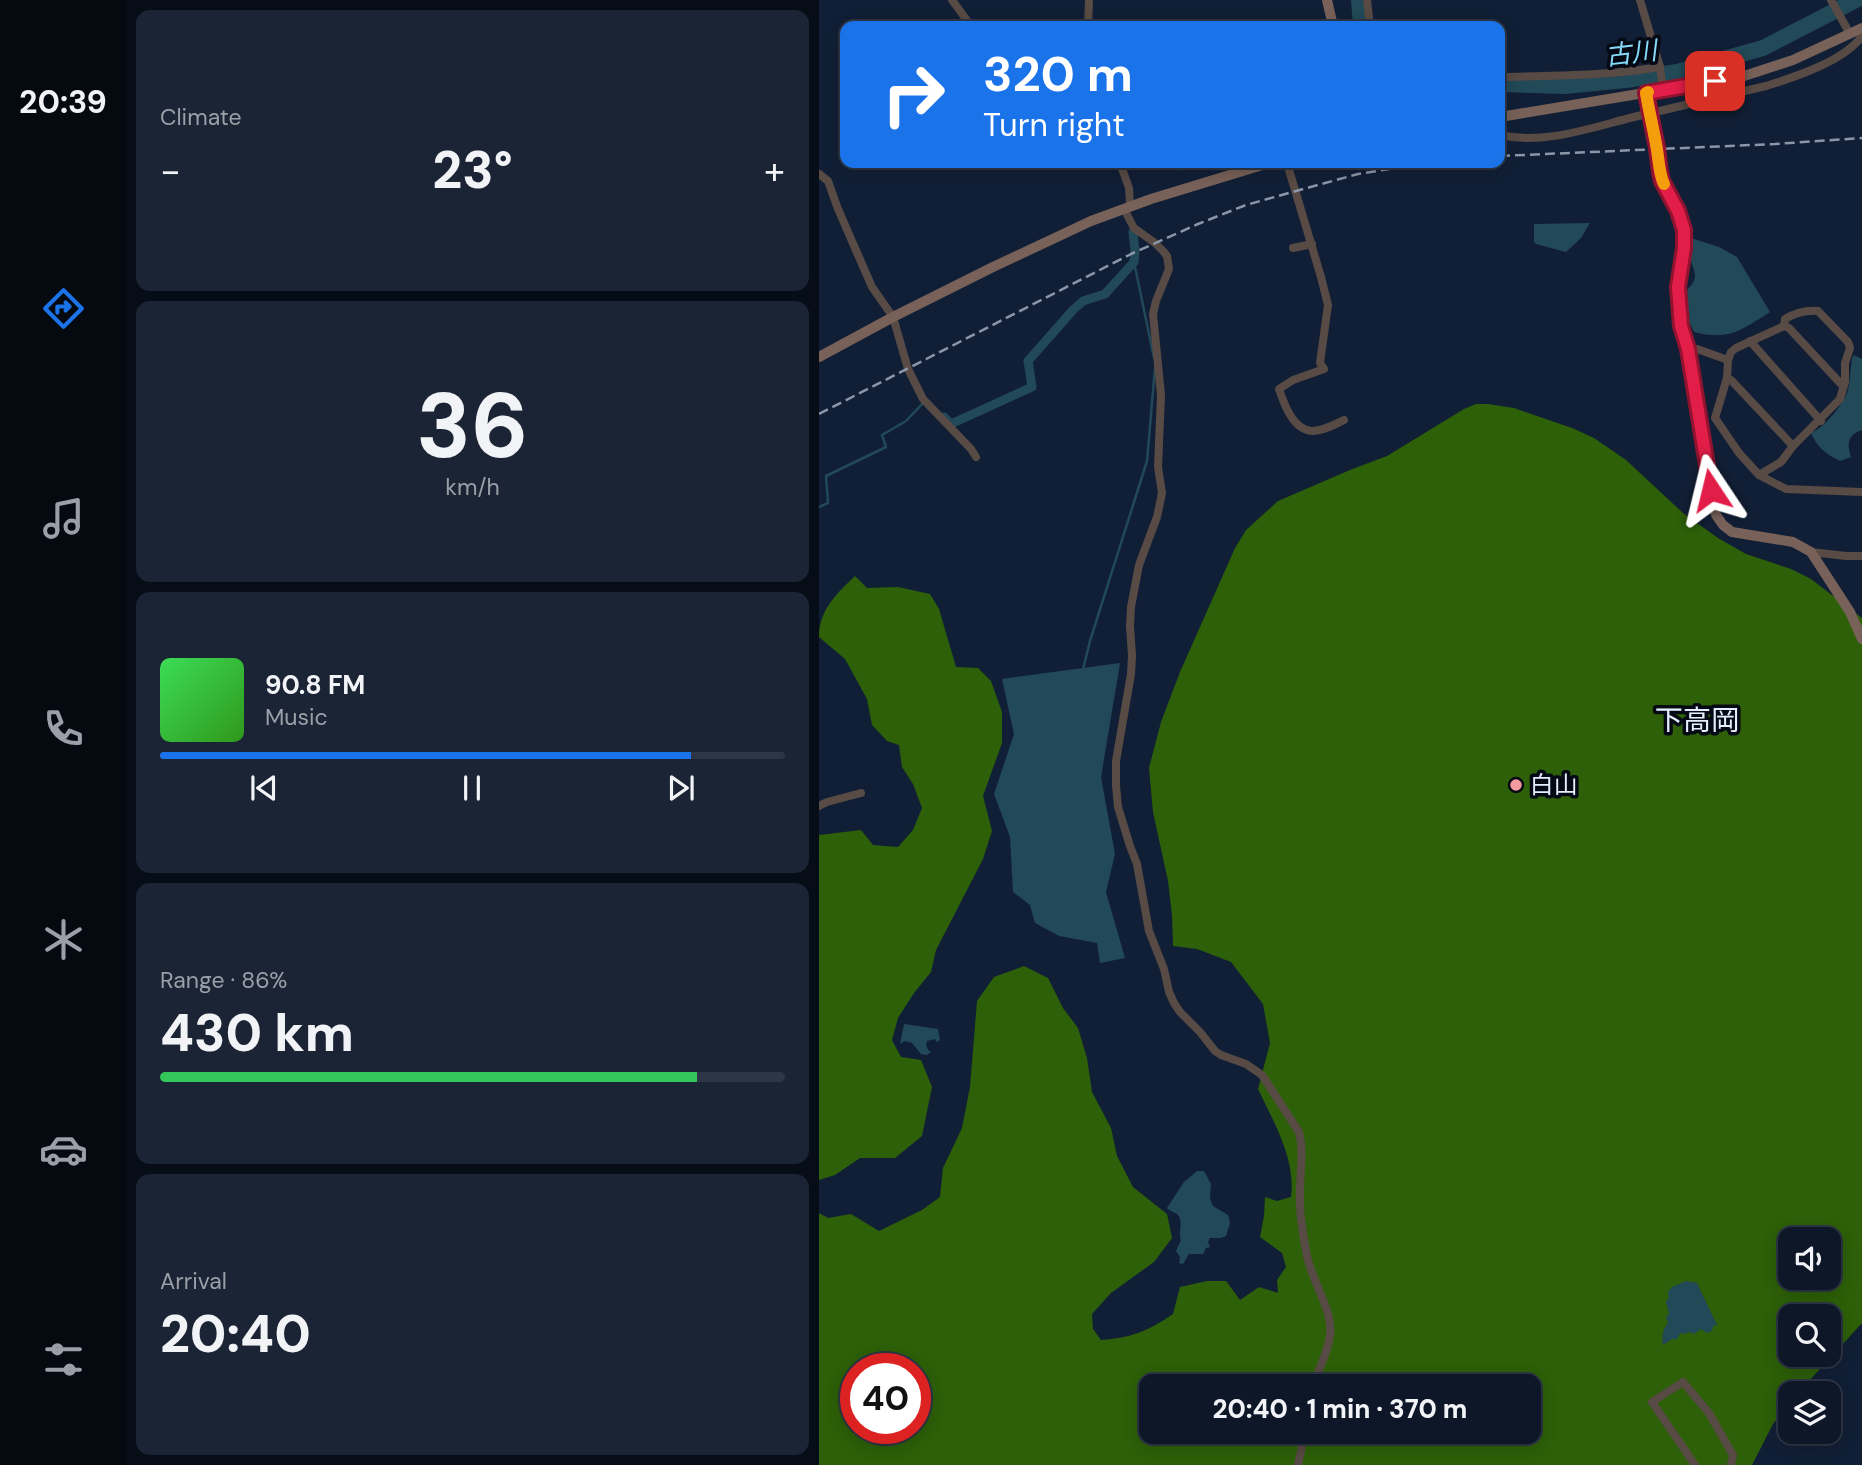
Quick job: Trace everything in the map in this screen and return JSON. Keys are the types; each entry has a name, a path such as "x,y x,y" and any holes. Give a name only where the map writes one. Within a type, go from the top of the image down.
{"street":[{"path":"952,0 967,21"},
{"path":"1088,21 1089,0"},
{"path":"1327,0 1332,21"},
{"path":"1367,0 1369,21"},
{"path":"1640,0 1663,86"},
{"path":"1831,0 1850,34"},
{"path":"1505,116 1646,93 1663,86 1741,77 1793,60 1862,28"},
{"path":"1505,136 1532,139 1568,133 1766,86 1790,79 1832,59 1856,45 1862,36"},
{"path":"1505,77 1588,75 1660,68"},
{"path":"1646,93 1662,181 1678,211 1684,230 1678,294 1681,326 1688,349 1716,515 1732,532 1793,542 1811,552 1862,556"},
{"path":"1121,168 1129,188 1127,207 1134,228 1163,251 1168,268 1153,314 1161,395 1158,467 1162,493 1157,517 1139,565 1131,607 1131,674 1116,761 1118,807 1137,864 1149,930 1164,969 1169,992 1179,1012 1215,1051 1247,1063 1262,1075 1299,1132 1302,1142 1299,1194 1303,1231 1308,1259 1331,1332 1317,1374"},
{"path":"819,357 1005,261 1127,207 1253,168"},
{"path":"1288,168 1328,305 1320,363 1324,369 1293,380 1279,389 1284,404 1297,425 1310,431 1325,429 1344,420"},
{"path":"819,174 828,181 872,287 893,317 908,369 925,400 976,457"},
{"path":"1293,248 1311,244"},
{"path":"1759,475 1781,462 1793,446 1821,421 1840,400 1844,385 1845,363 1850,348 1848,342 1818,311 1794,314 1785,320 1784,326"},
{"path":"1844,385 1784,326 1731,352 1727,378 1715,418 1739,453 1759,475 1786,489 1862,492"},
{"path":"1750,341 1821,421"},
{"path":"1688,349 1697,349 1728,360"},
{"path":"1727,378 1793,446"},
{"path":"1811,552 1850,612 1862,639"},
{"path":"819,806 861,793"},
{"path":"1695,1465 1652,1402 1683,1382 1709,1413 1733,1455 1731,1465"},
{"path":"1298,1465 1302,1444"}],"green space":[{"path":"1476,404 1514,408 1594,438 1626,460 1683,513 1718,538 1746,554 1791,569 1811,579 1862,618 1862,1323 1841,1346 1841,1304 1778,1304 1778,1367 1822,1367 1809,1381 1778,1381 1778,1418 1752,1465 819,1465 819,1213 828,1218 851,1214 879,1231 922,1210 940,1197 943,1168 962,1128 970,1087 977,1001 994,977 1024,966 1048,978 1063,1008 1078,1028 1087,1058 1092,1092 1111,1128 1117,1156 1133,1187 1167,1214 1172,1238 1154,1262 1111,1293 1092,1314 1093,1329 1101,1340 1139,1333 1173,1314 1180,1287 1207,1281 1226,1281 1240,1300 1259,1287 1278,1293 1277,1280 1286,1267 1282,1253 1260,1237 1265,1197 1277,1201 1291,1197 1292,1183 1287,1155 1258,1089 1270,1043 1263,1004 1231,962 1197,949 1173,946 1168,881 1153,812 1149,768 1161,722 1180,672 1235,548 1246,530 1278,501 1387,456"},
{"path":"855,576 867,588 898,587 930,594 939,609 956,667 978,668 991,681 1002,712 1002,743 983,796 992,831 983,859 936,950 931,972 898,1018 892,1040 901,1057 921,1060 932,1087 922,1136 895,1158 860,1158 835,1175 819,1180 819,835 861,830 873,845 898,847 913,830 922,808 913,784 902,767 899,745 887,741 872,725 867,699 845,659 819,637 826,610"}],"water":[{"path":"1590,223 1581,238 1566,252 1534,242 1534,224"},
{"path":"1691,238 1719,247 1737,257 1770,312 1735,332 1717,335 1694,332 1687,317 1687,290 1695,277 1690,254"},
{"path":"1853,355 1862,359 1862,430 1849,440 1851,457 1840,461 1823,450 1811,433 1827,421 1846,396"},
{"path":"1120,663 1101,777 1115,854 1106,892 1125,958 1100,963 1097,943 1059,936 1035,923 1030,905 1013,892 1010,837 994,794 1014,734 1002,679"},
{"path":"904,1024 938,1029 940,1040 927,1041 926,1045 931,1052 927,1055 921,1054 912,1043 905,1041 900,1044"},
{"path":"1197,1171 1204,1171 1211,1184 1210,1199 1213,1206 1228,1215 1230,1223 1226,1236 1210,1238 1210,1247 1206,1248 1203,1254 1189,1254 1183,1264 1179,1263 1180,1257 1176,1251 1181,1240 1180,1219 1167,1208 1184,1182"},
{"path":"1686,1281 1697,1283 1717,1325 1707,1333 1701,1329 1694,1334 1680,1333 1677,1339 1663,1345 1663,1333 1668,1323 1666,1317 1669,1314 1666,1302 1668,1292 1672,1287"}],"waterway":[{"name":"古川","path":"1359,0 1361,21"},
{"name":"古川","path":"1505,84 1565,86 1677,72 1763,48 1856,0"},
{"path":"944,417 951,424 1032,387 1028,361 1073,310 1083,301 1105,294 1134,262 1133,232"},
{"path":"1134,262 1154,358"},
{"path":"1083,669 1147,461 1155,368"},
{"path":"819,507 828,503 826,476 886,447 882,435 906,421 924,402"}],"railway":[{"path":"1505,156 1862,138"},
{"path":"819,414 1131,254 1198,224 1246,205 1358,174 1396,168"}],"slow traffic":[{"path":"1648,92 1652,128 1664,184"}],"place":[{"name":"白山","path":"1516,785"}],"district":[{"name":"下高岡","path":"1697,720"}],"route":[{"path":"1711,490 1688,349 1681,326 1678,287 1684,230 1682,219 1662,181 1646,93 1715,81"}]}
